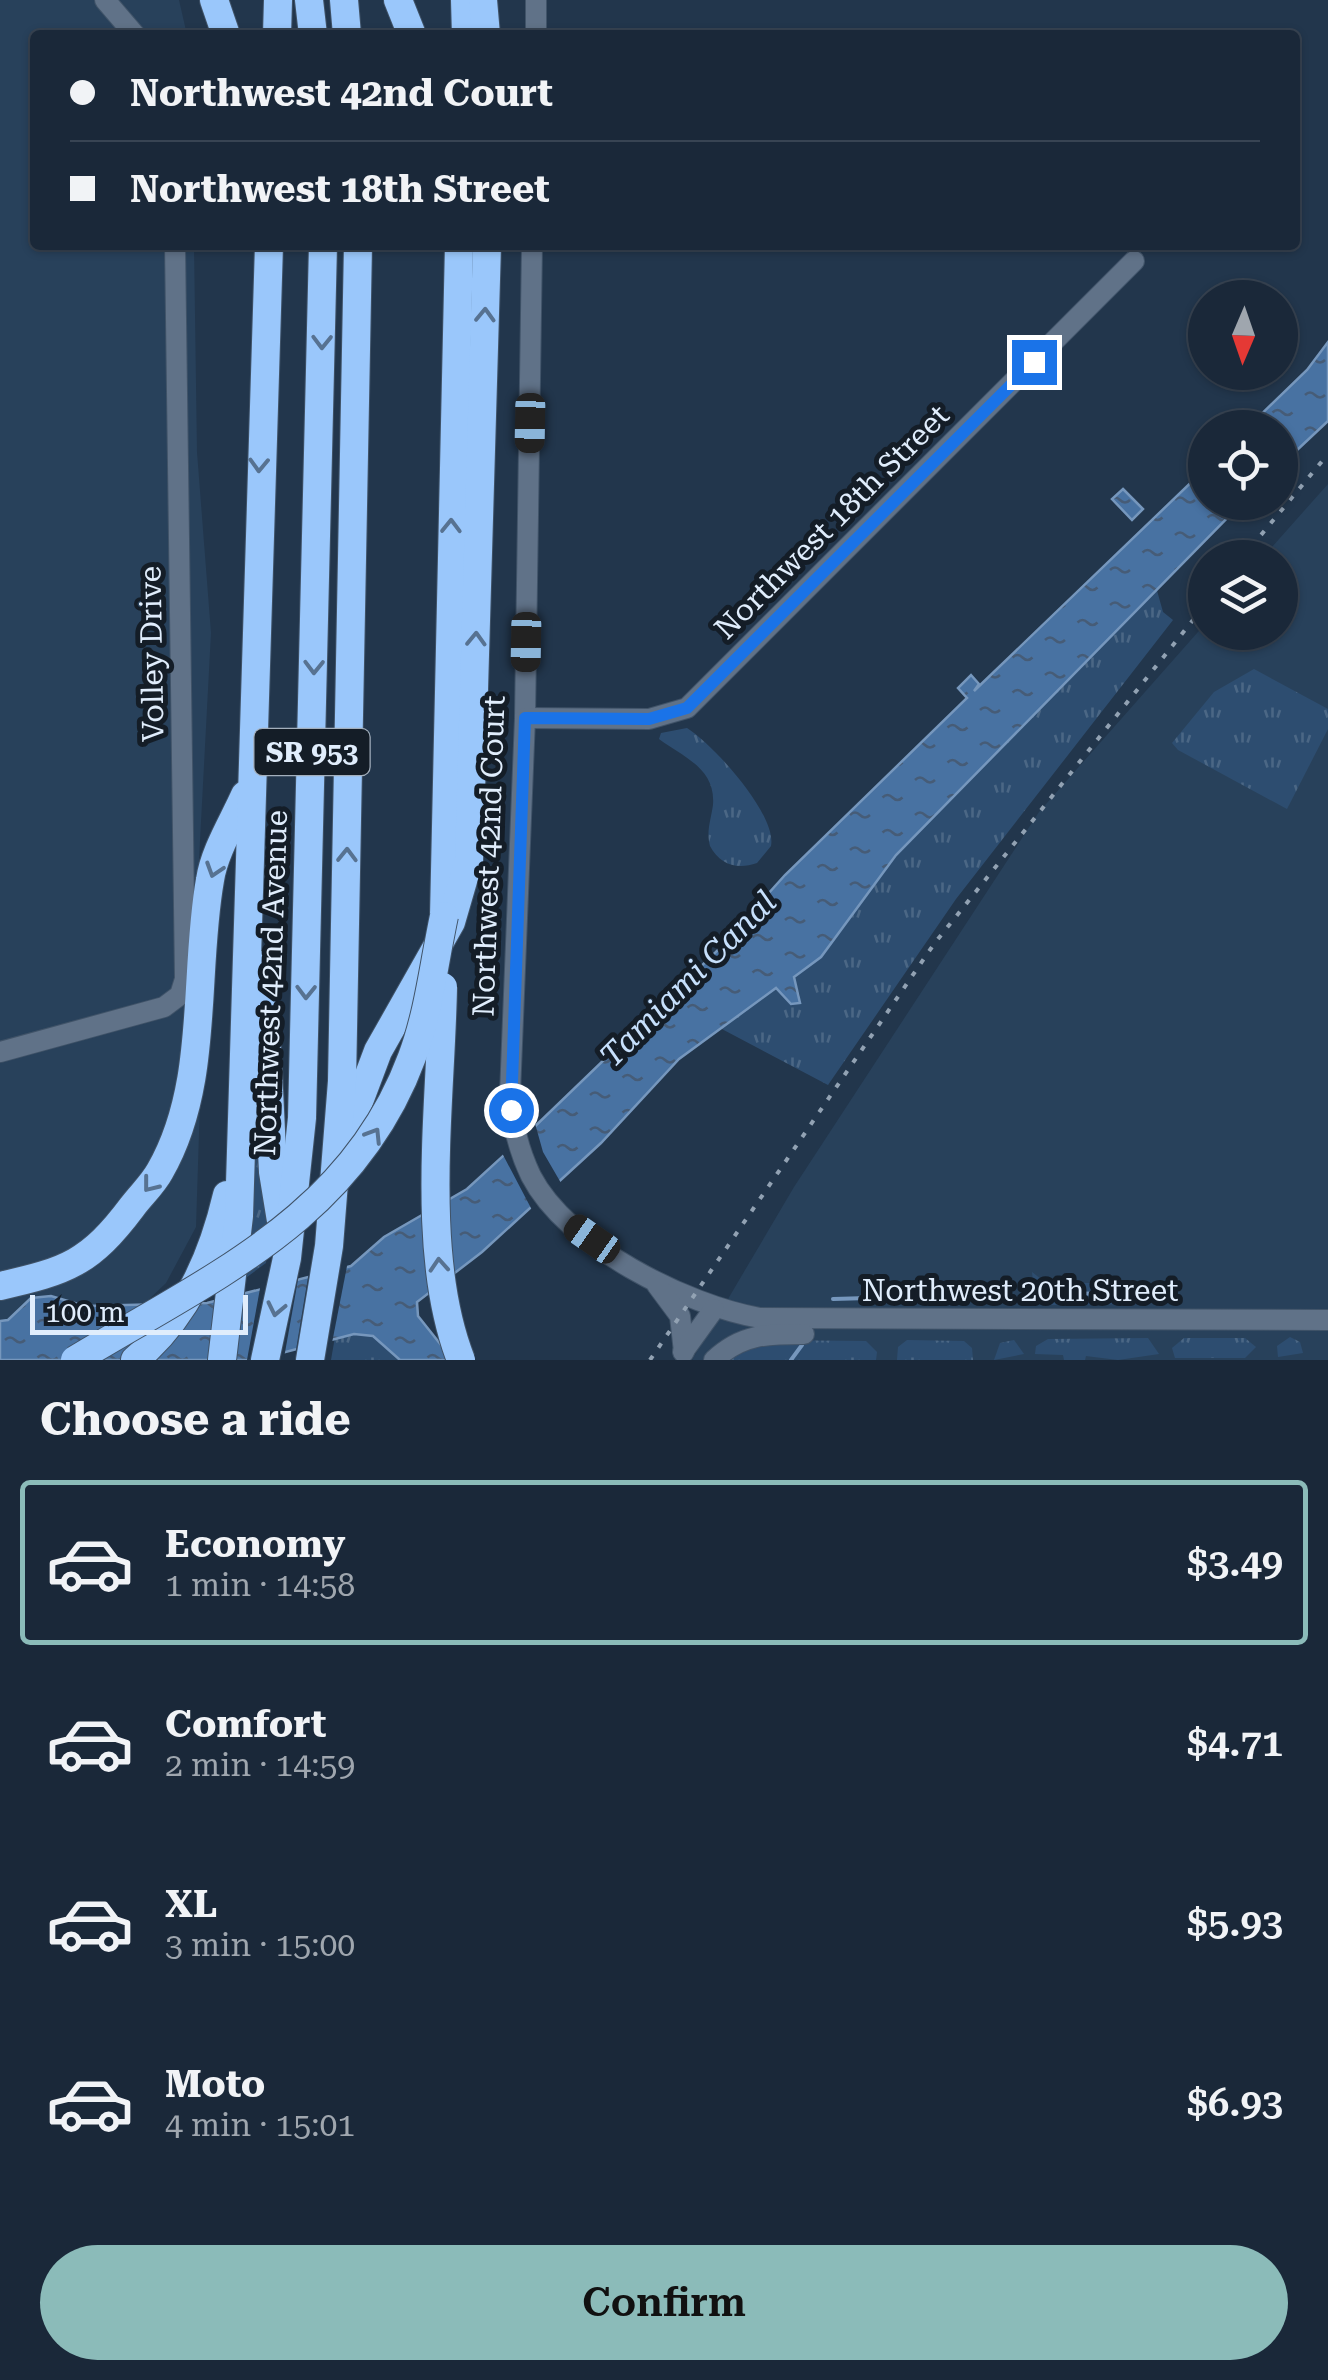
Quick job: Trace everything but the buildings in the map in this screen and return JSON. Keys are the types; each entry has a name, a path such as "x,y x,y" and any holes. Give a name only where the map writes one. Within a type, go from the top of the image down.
{"highway":[{"path":"214,0 224,30"},
{"path":"277,30 278,0"},
{"path":"309,0 312,30"},
{"path":"344,0 347,30"},
{"path":"398,0 410,30"},
{"path":"465,0 466,30"},
{"path":"483,0 486,30"},
{"path":"261,250 263,332"},
{"path":"222,1360 234,1269 240,1140 263,332 269,250"},
{"name":"Northwest 42nd Avenue","path":"265,1360 286,1258 302,1118 323,250"},
{"name":"SR 953","path":"310,1360 329,1246 337,1162 354,594 358,250"},
{"path":"456,250 438,1250 444,1302 460,1360"},
{"path":"337,1162 369,1070 455,913 469,860 487,250"},
{"path":"0,1286 49,1275 86,1258 116,1233 160,1172 179,1126 193,1066 210,876 251,780"},
{"path":"248,887 262,952 273,1172 286,1258"},
{"path":"76,1360 266,1244 315,1206 350,1169 387,1113 414,1053 444,916"},
{"path":"135,1360 188,1300 216,1238 240,1140"}],"street":[{"path":"105,0 132,30"},
{"path":"536,0 536,30"},
{"name":"Volley Drive","path":"0,1052 164,1007 180,994 185,980 175,250"},
{"name":"Northwest 42nd Court","path":"532,250 525,718 510,1094 514,1134 545,1198 576,1228 653,1280 723,1311"},
{"name":"Northwest 18th Street","path":"525,718 649,719 687,708 1134,261"},
{"path":"653,1280 680,1316 681,1356"},
{"path":"681,1356 723,1311"},
{"path":"712,1360 723,1311"},
{"name":"Northwest 20th Street","path":"723,1311 802,1322 1328,1320"},
{"path":"712,1360 730,1345 751,1336 866,1334 886,1322"}],"shaded area":[{"path":"0,0 179,0 186,30 30,30 30,250 194,250 197,452 211,633 199,860 206,916 196,1227 166,1283 143,1305 85,1306 51,1296 31,1298 8,1320 0,1321"},
{"path":"1328,484 1328,1360 692,1360 794,1187 1039,812 1188,643 1188,650 1298,650 1298,540 1278,540"}],"green space":[{"path":"1156,587 1163,612 1173,620 956,899 828,1085 720,1028 776,987 791,1004 800,996 794,977 821,957 896,855"},
{"path":"1254,669 1328,709 1328,729 1287,809 1178,750 1172,743 1214,692"},
{"path":"687,728 727,765 764,817 771,846 757,863 730,864 710,846 713,792 709,782 696,765 659,739 661,733"},
{"path":"255,1131 264,1132 269,1227 266,1263 243,1280"},
{"path":"1032,1272 1046,1283 1141,1283 1154,1288 1155,1297 1147,1304 1047,1305 1035,1299"},
{"path":"373,1336 400,1360 331,1360 335,1337"},
{"path":"1290,1337 1300,1342 1303,1353 1278,1357 1277,1346"},
{"path":"1148,1338 1159,1354 1118,1360 1086,1356 1085,1360 1064,1360 1063,1355 1035,1354 1036,1346 1048,1339"},
{"path":"1184,1338 1245,1338 1256,1347 1245,1358 1175,1358 1172,1348"},
{"path":"763,1340 866,1341 877,1352 876,1360 723,1360"},
{"path":"907,1340 964,1341 972,1348 973,1360 897,1360 898,1347"},
{"path":"1014,1340 1024,1354 994,1360 1000,1343"}],"water":[{"path":"1328,342 1328,421 1298,449 1298,410 1266,410 1286,390 1298,390 1298,379"},
{"name":"Tamiami Canal","path":"1188,485 1188,520 1225,520 1206,540 1188,540 1188,558 896,855 821,957 794,977 800,1003 791,1004 776,988 679,1059 601,1143 482,1252 417,1302 418,1316 453,1360 400,1360 373,1336 354,1334 255,1360 0,1360 0,1321 8,1320 31,1298 51,1296 85,1306 207,1303 351,1266 384,1237 467,1189 718,950 785,875 967,698 958,688 971,675 979,684 974,691"},
{"path":"1123,489 1143,509 1132,520 1112,499"}],"pier":[{"path":"534,1120 543,1152 561,1183 532,1210 501,1151"},
{"path":"348,1261 332,1343 295,1356 309,1271"},
{"path":"299,1274 284,1358 247,1360 261,1283"}],"waterway":[{"path":"1041,1294 1155,1293"},
{"path":"833,1299 1008,1294"},
{"path":"791,1360 802,1345"}],"railway":[{"path":"1257,540 1328,454"},
{"path":"650,1360 934,944 1188,626"}],"route":[{"path":"511,1110 525,718 649,719 687,708 1034,362"}]}
